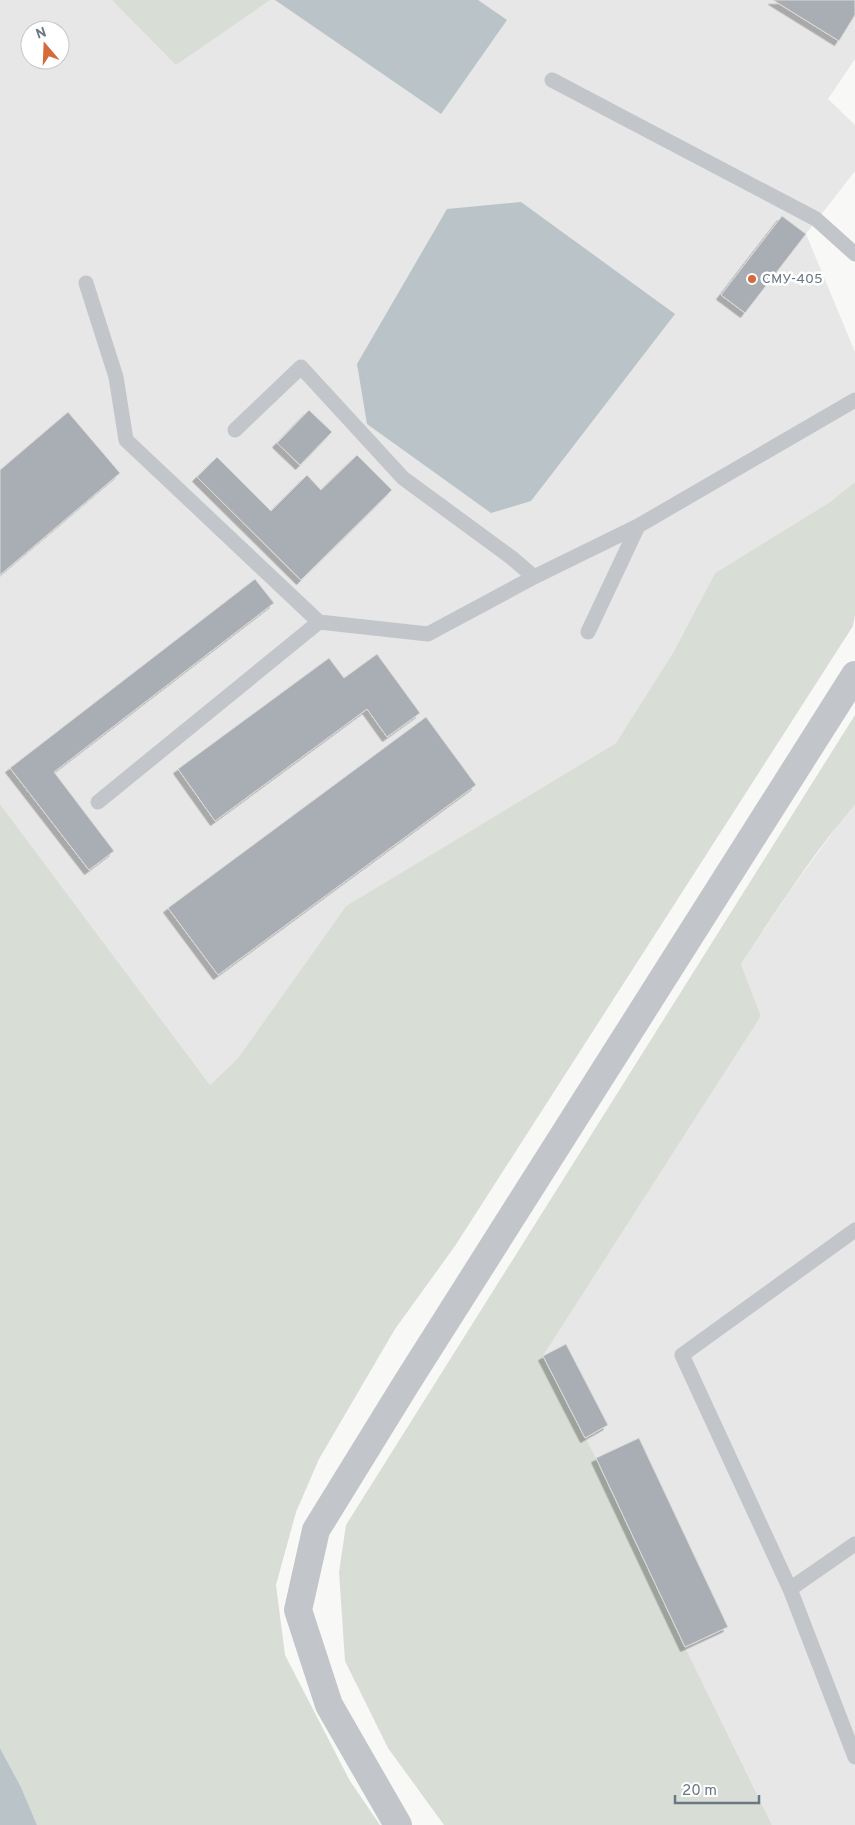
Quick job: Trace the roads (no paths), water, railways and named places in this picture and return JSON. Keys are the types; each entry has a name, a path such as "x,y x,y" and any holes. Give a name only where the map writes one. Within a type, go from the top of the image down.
{"street":[{"path":"398,1825 329,1705 298,1610 316,1530 406,1384 855,675"}],"lane":[{"path":"552,80 816,219 855,254"},
{"path":"86,283 116,377 126,440 319,622 428,634 534,577 638,526 855,400"},
{"path":"235,430 301,367 404,478 512,558 534,577"},
{"path":"588,632 638,526"},
{"path":"98,802 319,622"},
{"path":"855,1230 682,1355 790,1589 855,1757"},
{"path":"790,1589 855,1544"}],"place":[{"name":"СМУ-405","path":"752,279"}]}
